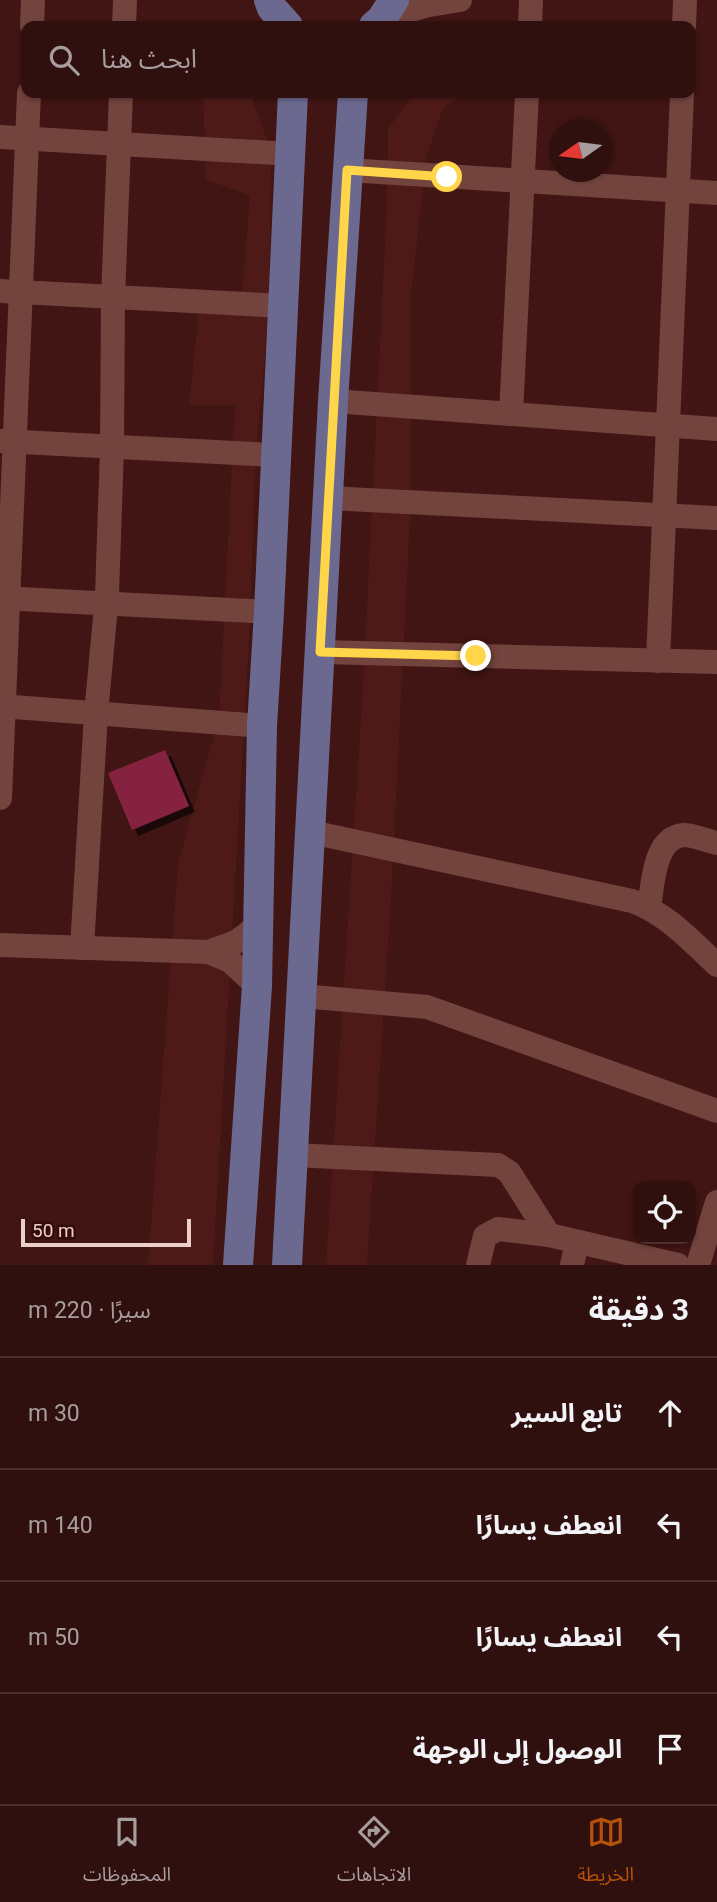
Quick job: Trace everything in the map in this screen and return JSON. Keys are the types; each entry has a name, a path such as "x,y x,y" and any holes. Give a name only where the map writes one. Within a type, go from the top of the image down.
{"main road":[{"path":"238,1265 257,986 262,726 293,98"},
{"path":"286,1265 312,832 333,401 354,98"}],"street":[{"path":"32,21 33,0"},
{"path":"124,21 125,0"},
{"path":"383,15 460,0"},
{"path":"530,21 531,0"},
{"path":"684,21 685,0"},
{"path":"0,798 11,292 29,98"},
{"path":"82,948 96,714 106,605 121,98"},
{"path":"511,414 527,98"},
{"path":"658,661 682,98"},
{"path":"0,137 291,155"},
{"path":"347,170 717,193"},
{"path":"11,292 283,306"},
{"path":"333,401 717,429"},
{"path":"7,441 275,455"},
{"path":"328,498 717,518"},
{"path":"4,599 269,612"},
{"path":"320,652 717,662"},
{"path":"2,706 262,726"},
{"path":"312,832 632,901 649,907 717,965"},
{"path":"649,907 659,855 666,844 685,835 717,843"},
{"path":"208,952 236,942 259,925"},
{"path":"0,945 208,952 230,961 257,986"},
{"path":"302,996 427,1007 717,1111"},
{"path":"293,1154 498,1165 509,1172 549,1235 575,1253 678,1265"},
{"path":"698,1265 717,1202"},
{"path":"478,1265 482,1243 491,1231 498,1229 549,1235"}],"shaded area":[{"path":"203,98 252,98 271,150 269,310 255,465 250,624 213,1265 148,1265 178,864 219,716 235,405 189,405 199,309 241,308 250,195 206,180"},
{"path":"410,98 458,98 443,108 427,156 411,293 411,497 391,900 367,1265 326,1265 363,686 387,203 388,129"}],"building":[{"path":"165,750 189,806 132,830 108,773"}],"route":[{"path":"447,177 347,170 320,652 476,656"}]}
